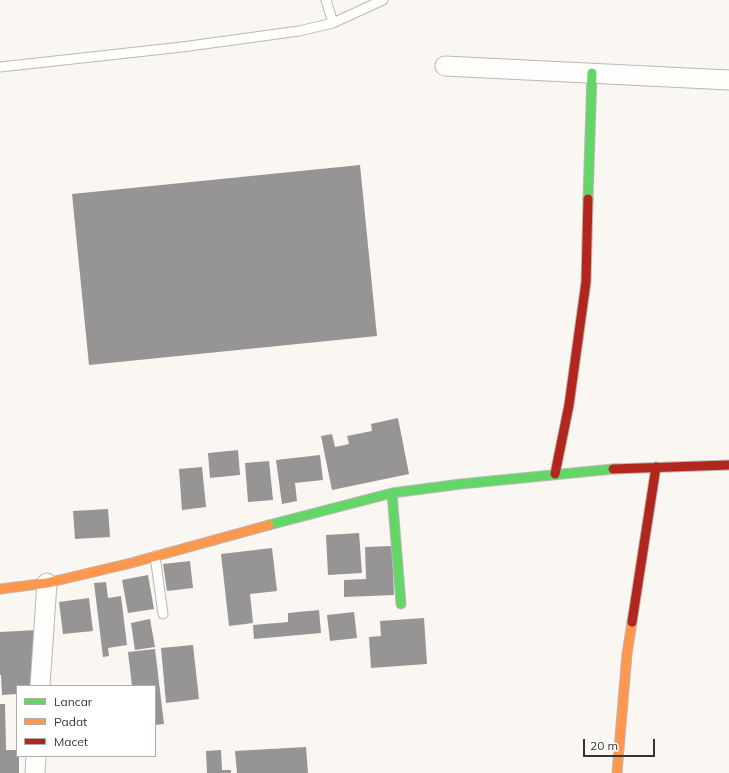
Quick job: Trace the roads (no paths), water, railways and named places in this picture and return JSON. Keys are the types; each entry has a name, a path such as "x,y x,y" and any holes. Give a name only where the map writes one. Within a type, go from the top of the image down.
{"street":[{"path":"446,66 729,80"},
{"path":"555,474 569,405 586,282 592,73"},
{"path":"0,589 47,583 155,556 392,492 608,469 729,465"},
{"path":"617,773 627,654 656,467"},
{"path":"392,492 401,604"},
{"path":"40,685 47,583"},
{"path":"34,773 36,757"}],"lane":[{"path":"326,0 333,23"},
{"path":"0,67 182,47 299,31 333,23 383,0"},
{"path":"155,556 163,614"}]}
